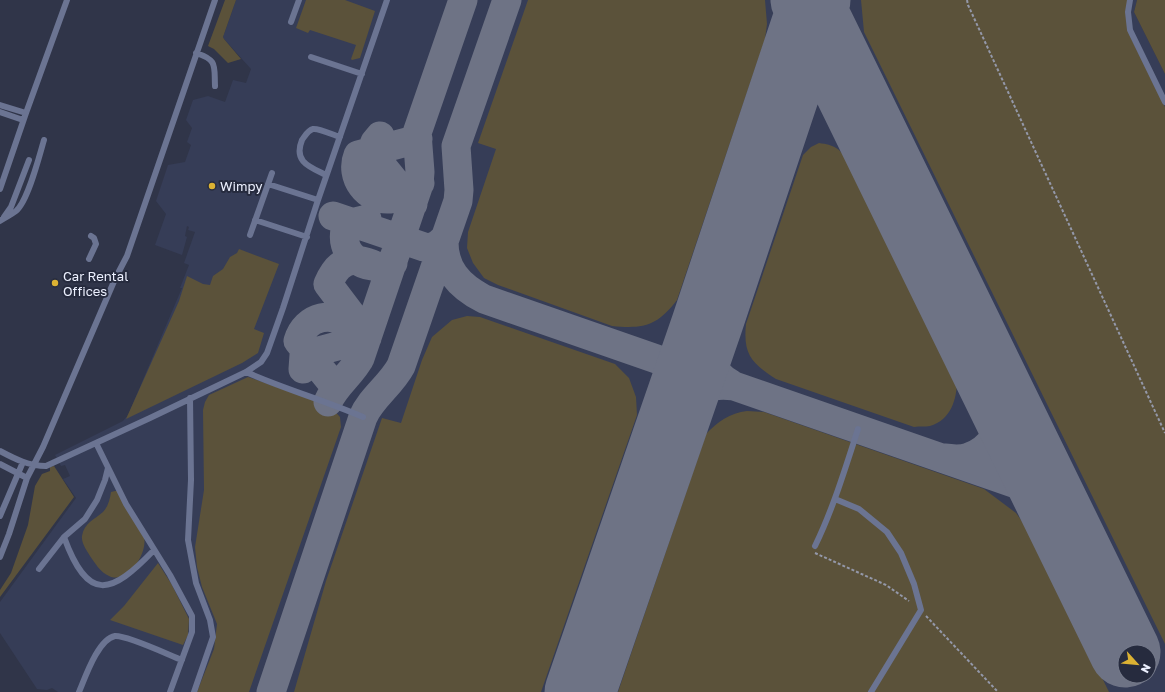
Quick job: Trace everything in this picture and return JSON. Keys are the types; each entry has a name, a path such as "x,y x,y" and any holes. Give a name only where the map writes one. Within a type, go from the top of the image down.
{"lane":[{"path":"0,189 23,120 68,0"},
{"path":"0,557 27,478 43,447 115,279 127,256 215,0"},
{"path":"291,22 299,0"},
{"path":"0,451 23,462 33,465 46,466 246,372 261,362 267,353 283,308 326,175 387,0"},
{"path":"1130,0 1128,12 1130,30 1165,102"},
{"path":"196,53 208,56 212,61 214,67 215,86"},
{"path":"311,57 362,74"},
{"path":"0,105 26,113"},
{"path":"0,112 23,120"},
{"path":"326,175 303,162 300,156 300,147 303,138 312,129 340,137"},
{"path":"2,220 17,211 22,202 30,185 44,140"},
{"path":"2,220 11,206 29,160"},
{"path":"250,235 272,173"},
{"path":"268,184 318,200"},
{"path":"255,220 307,237"},
{"path":"88,259 90,258 96,244 94,238 91,236"},
{"path":"246,372 264,380 333,404 363,417"},
{"path":"190,398 191,480 188,540 196,583 210,620 214,637 194,692"},
{"path":"61,406 68,409"},
{"path":"815,546 835,498 858,429"},
{"path":"96,443 126,504 180,593 192,616 192,632 170,692"},
{"path":"0,516 23,462"},
{"path":"0,464 27,478"},
{"path":"39,568 64,537 85,519 97,500 108,468"},
{"path":"835,498 859,509 887,532 901,553 914,584 921,610 870,692"},
{"path":"64,537 69,551 81,572 94,584 103,586 124,578 154,550"},
{"path":"79,692 98,650 105,642 114,636 126,638 182,660"}],"path":[{"path":"967,0 968,6 1165,433"}],"shaded area":[{"path":"225,0 236,0 223,37 241,59 228,63 214,49 208,46"},
{"path":"236,0 1137,0 1134,12 1165,74 1165,692 58,692 52,688 47,690 37,689 0,633 0,602 76,498 63,479 70,476 65,465 61,466 55,455 123,421 128,415 182,288 180,288 189,265 184,263 195,232 188,230 189,227 187,226 185,236 187,237 182,255 155,245 166,214 156,201 168,165 185,162 191,145 187,142 192,128 186,120 193,100 208,96 225,102 233,80 246,83 251,69 223,37"},
{"path":"306,0 345,0 375,11 360,58 351,59 356,45 310,30 308,33 296,28"},
{"path":"528,0 765,0 767,24 765,39 677,300 663,315 649,324 633,327 612,326 498,285 484,278 473,263 467,248 468,232 496,149 478,143"},
{"path":"861,0 1131,0 1131,38 1165,107 1165,644 864,32"},
{"path":"1137,0 1165,0 1165,74 1134,12"},
{"path":"819,143 836,148 842,153 848,162 957,380 956,394 948,414 937,423 930,426 914,427 776,379 760,368 750,357 746,343 746,324 803,155 811,147"},
{"path":"239,249 279,264 254,329 264,333 258,353 242,363 126,419 179,301 187,276 203,284 210,285 213,276 223,269 230,257 237,253"},
{"path":"467,316 480,317 615,364 629,378 636,397 637,415 541,692 294,692 326,581 382,418 401,423 422,360 432,337 452,320"},
{"path":"248,377 330,406 340,417 341,427 249,692 197,692 214,649 217,624 202,587 197,567 195,547 204,490 203,410 209,395"},
{"path":"747,411 764,412 984,489 1016,513 1032,535 1109,692 618,692 706,434 724,419"},
{"path":"54,466 74,497 0,597 0,590 11,573 28,525 35,486 42,474 50,471 50,467"},
{"path":"118,491 144,537 143,552 135,566 123,576 116,578 109,576 98,567 83,544 82,539 85,528 105,510 111,492"},
{"path":"158,563 172,585 189,619 188,635 183,645 110,620 124,606"}],"taxiway":[{"path":"328,402 335,390 357,364 360,358 419,184 420,172 417,133 463,0"},
{"path":"271,692 363,417 371,404 401,366 458,201 459,190 456,146 507,0"},
{"path":"380,136 375,142 371,152 413,204"},
{"path":"418,139 358,155 356,171 358,179 367,192 382,199 398,197 420,183"},
{"path":"333,216 424,247 435,246 444,239 446,259 454,275 467,288 484,299 1025,487 1049,505 1066,530"},
{"path":"367,219 347,224 344,235 345,244 349,253 363,264 383,266 393,263"},
{"path":"362,329 328,284 335,271 345,263 357,260 372,264"},
{"path":"336,388 298,341 302,332 307,326 321,318 329,317 337,319 345,323 352,330 357,344 359,360"},
{"path":"707,324 706,343 708,358 716,372 731,384"},
{"path":"303,369 304,355 367,338"},
{"path":"944,458 960,459 969,457 984,449 995,436 1000,420 1001,403 991,377"},
{"path":"676,414 694,395 700,391 715,386 733,386"}],"runway":[{"path":"806,0 1121,644"},
{"path":"580,692 707,324 815,0"}],"place":[{"name":"Wimpy","path":"212,186"},
{"name":"Car Rental Offices","path":"55,283"}]}
